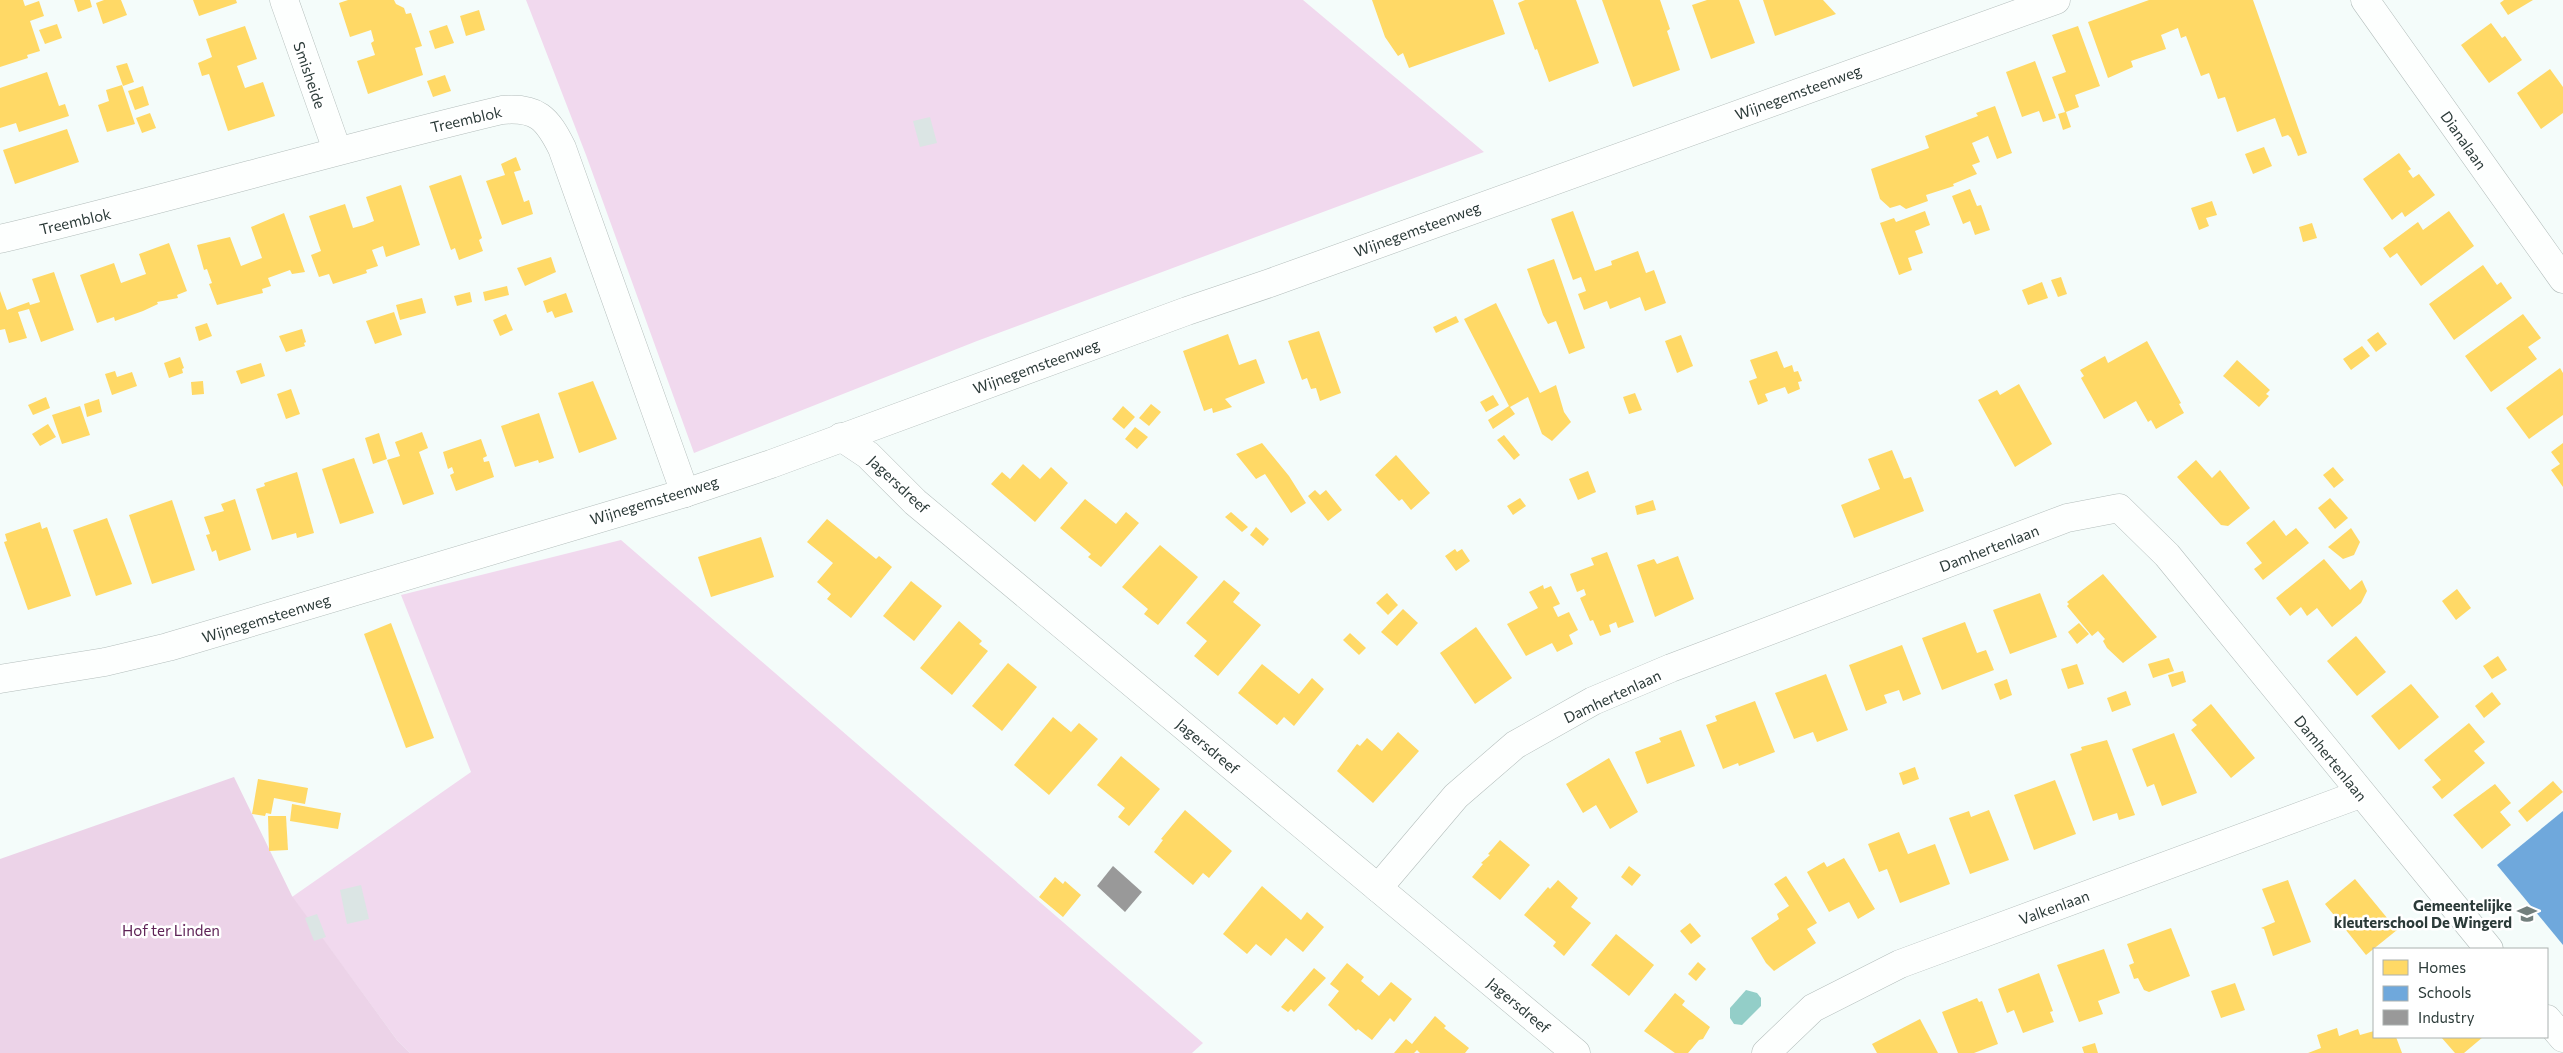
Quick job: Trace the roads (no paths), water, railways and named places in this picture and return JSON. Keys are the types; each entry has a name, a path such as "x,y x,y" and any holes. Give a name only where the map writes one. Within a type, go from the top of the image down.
{"street":[{"name":"Smisheide","path":"284,0 337,150"},
{"name":"Wijnegemsteenweg","path":"0,680 106,662 168,647 684,493 2056,0"},
{"name":"Dianalaan","path":"2365,0 2563,279"},
{"name":"Treemblok","path":"0,239 135,207 337,150 502,110 519,108 534,112 553,129 562,148 684,493"},
{"name":"Jagersdreef","path":"841,437 868,455 915,502 1576,1053"},
{"name":"Damhertenlaan","path":"1378,888 1456,796 1515,745 1593,701 1671,668 2067,518 2118,508 2167,555 2360,794 2488,948"},
{"name":"Valkenlaan","path":"1766,1053 1813,1008 1900,964 2360,794"},
{"path":"2548,1020 2563,1038"}],"water":[{"path":"1746,990 1757,993 1761,998 1761,1006 1742,1025 1734,1024 1730,1018 1730,1008"}],"place":[{"name":"Gemeentelijke kleuterschool De Wingerd","path":"2527,914"}],"park label":[{"name":"Hof ter Linden","path":"171,930"}]}
